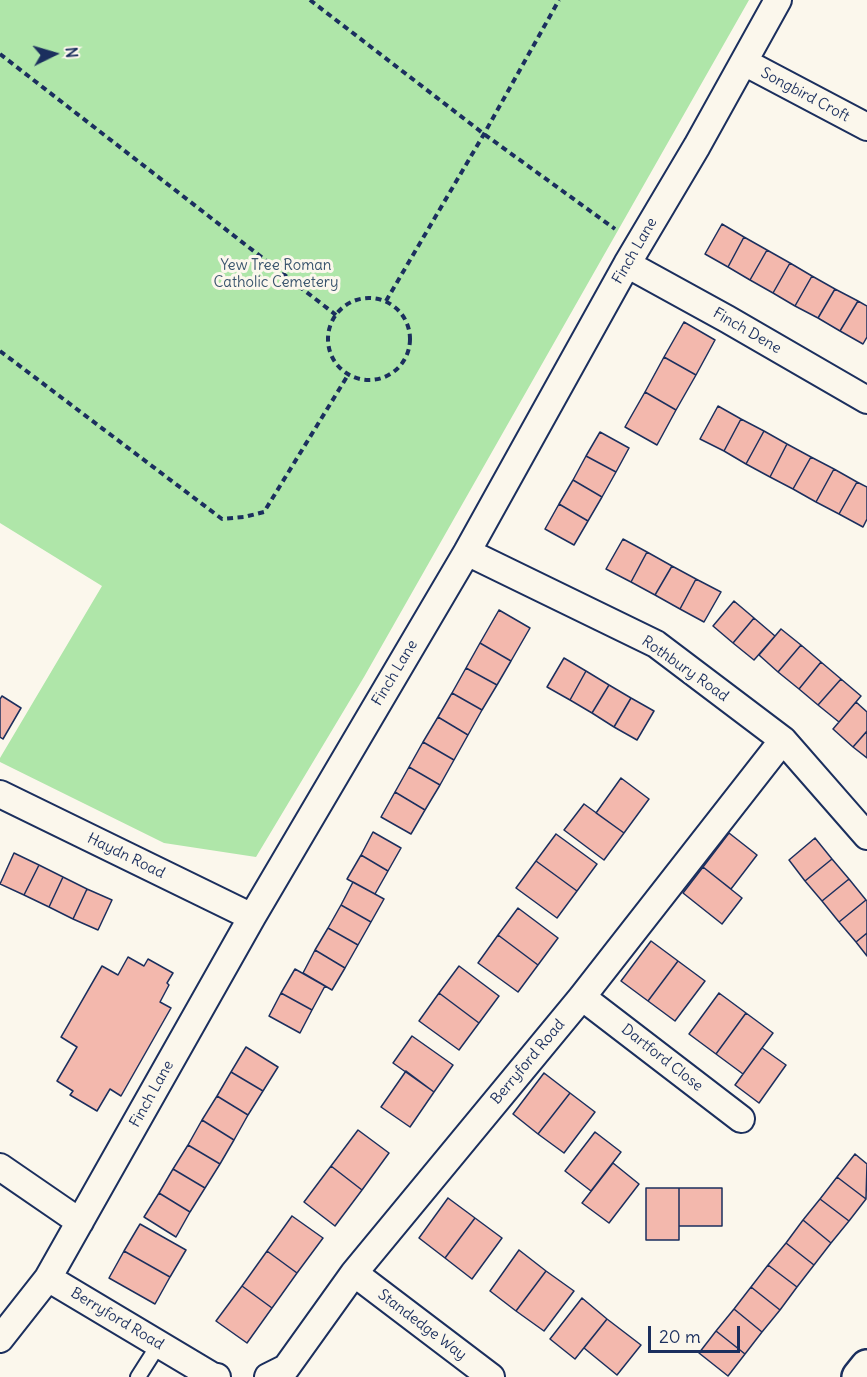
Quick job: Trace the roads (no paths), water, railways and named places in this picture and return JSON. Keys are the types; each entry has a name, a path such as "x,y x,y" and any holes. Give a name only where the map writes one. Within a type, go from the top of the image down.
{"street":[{"name":"Finch Lane","path":"0,1339 48,1278 252,917 467,552 632,254 697,146 778,0"},
{"name":"Songbird Croft","path":"744,62 867,127"},
{"name":"Finch Dene","path":"632,254 727,319 867,400"},
{"name":"Rothbury Road","path":"467,552 656,644 783,740 867,836"},
{"name":"Berryford Road","path":"268,1377 286,1368 354,1273 582,997 783,740"},
{"name":"Haydn Road","path":"0,794 252,917"},
{"name":"Dartford Close","path":"582,997 741,1119"},
{"path":"0,1167 80,1222"},
{"name":"Standedge Way","path":"354,1273 491,1377"},
{"name":"Berryford Road","path":"48,1278 217,1377"},
{"path":"859,1377 867,1367"}],"lane":[{"path":"138,1377 159,1344"}],"park label":[{"name":"Yew Tree Roman Catholic Cemetery","path":"276,274"}]}
